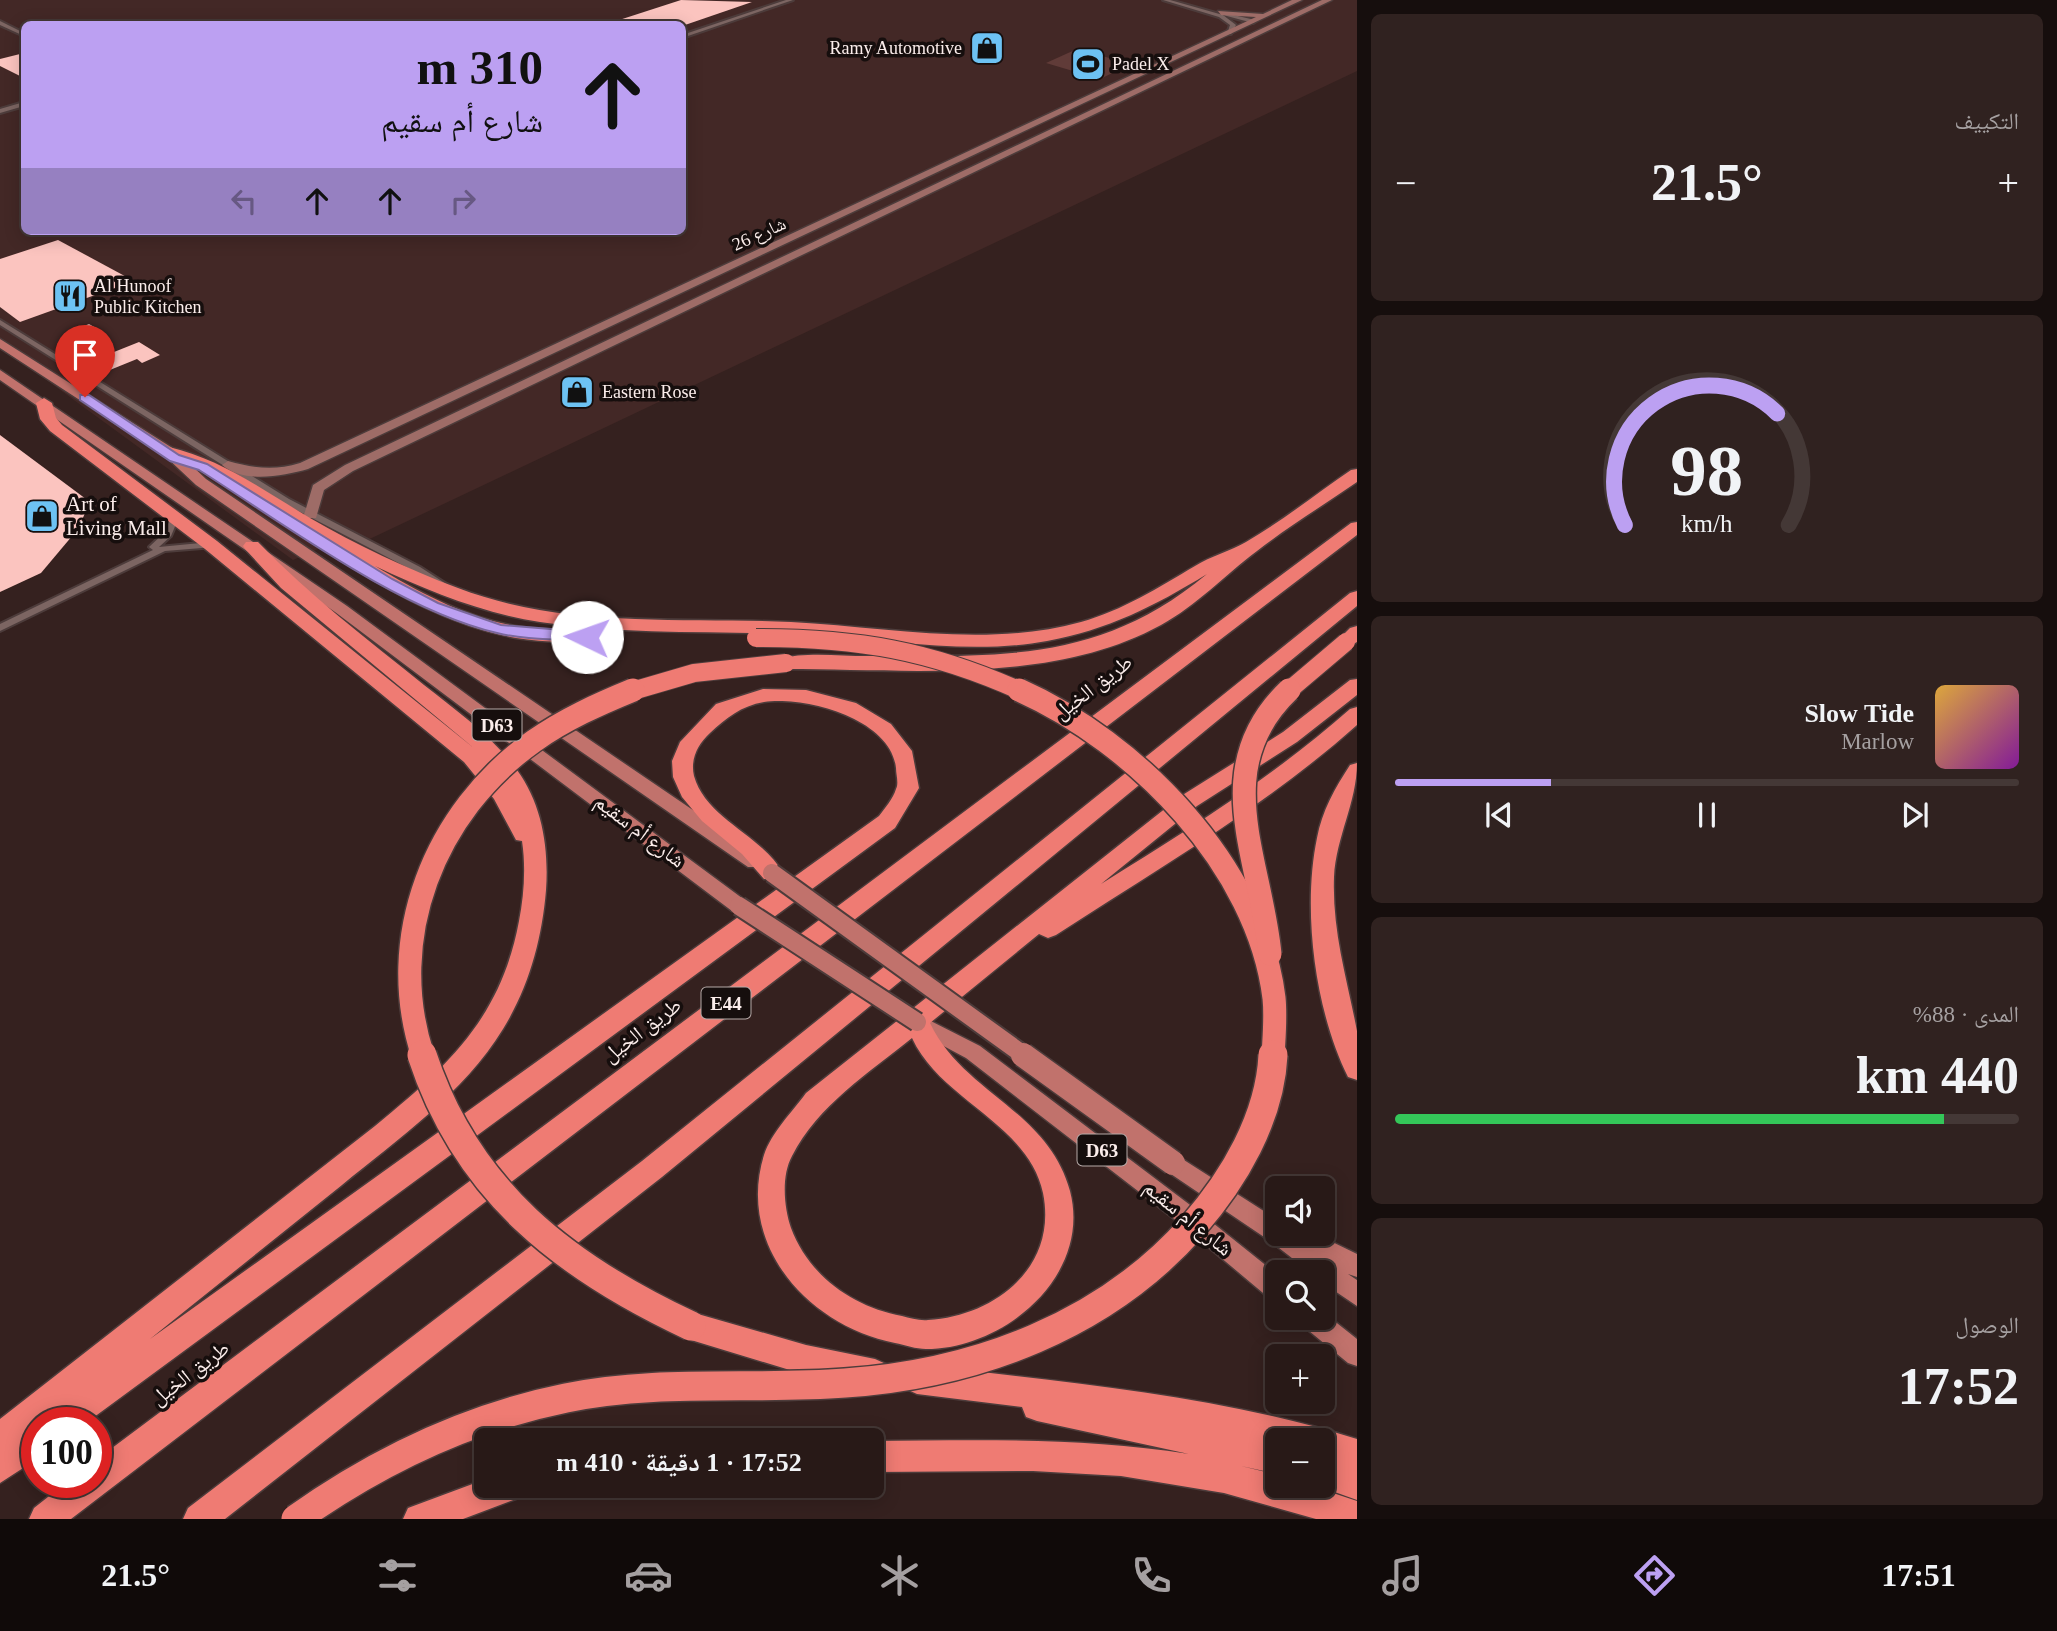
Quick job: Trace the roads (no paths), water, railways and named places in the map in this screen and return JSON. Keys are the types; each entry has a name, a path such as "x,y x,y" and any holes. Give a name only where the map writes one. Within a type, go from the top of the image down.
{"highway":[{"path":"44,403 45,414 57,428 211,545 476,763 512,809 526,839 533,865"},
{"path":"172,455 207,463 330,536 453,593 521,614 584,622 780,627 945,641 1003,641 1056,634 1106,620 1153,599 1224,556 1250,547"},
{"path":"172,455 203,467 402,590 448,613 481,625 519,633 570,636 846,640 936,658 1007,684 1086,726 1145,772 1197,828 1240,899 1269,973"},
{"path":"1265,1430 1183,1413 866,1373 806,1360 691,1326 627,1295 570,1258 519,1215 476,1166 445,1114 418,1038 408,989 410,940 428,870 449,828 477,791 534,741 583,711 648,685 721,669 786,663 995,662 1042,657 1097,645 1154,621 1200,589 1250,547 1357,474"},
{"name":"طريق الخيل","path":"112,1468 1357,527"},
{"path":"0,1438 156,1318 395,1125 458,1068 494,1022 518,975 531,928 532,834 525,803 497,760 458,723 288,584 253,546"},
{"path":"199,1519 652,1169 1357,597"},
{"path":"296,1519 344,1486 407,1452 453,1431 523,1409 610,1391 844,1383 921,1373 1023,1344 1100,1305 1154,1266 1182,1241 1215,1204 1238,1168 1258,1121 1272,1065 1275,1013 1269,973 1268,921 1241,800 1243,766 1255,734 1268,713 1353,637"},
{"path":"917,1023 925,1043 940,1062 1030,1139 1051,1174 1059,1208 1051,1258 1045,1271 1021,1299 1007,1311 971,1328 929,1335 896,1331 863,1321 808,1285 789,1261 775,1234 768,1197 771,1175 782,1144 800,1116 1189,801 1290,737 1357,685"},
{"path":"82,1407 887,822 905,797 907,764 897,743 872,719 850,706 824,698 777,695 733,704 712,716 687,746 682,766 694,798 715,820 753,848 772,873"},
{"path":"985,964 1015,950 1117,883 1240,809 1298,767 1357,714"},
{"path":"1357,770 1335,807 1325,864 1324,915 1334,993 1357,1069"},
{"path":"989,1389 1077,1416 1265,1455"},
{"path":"1335,1448 1357,1455"},
{"path":"0,1467 21,1452"},
{"path":"884,1457 1031,1455 1143,1463 1261,1486 1357,1517"},
{"path":"1335,1476 1357,1484"},
{"name":"طريق الخيل","path":"45,1519 73,1498"},
{"path":"419,1519 477,1498"}],"main road":[{"name":"شارع 26","path":"228,466 269,473 304,466 1298,0"},
{"name":"شارع 26","path":"311,515 316,492 333,476 1328,0"},
{"path":"1221,13 1246,15 1273,12"},
{"path":"1247,39 1261,28 1253,21"},
{"path":"802,233 789,244 802,252"},
{"name":"شارع أم سقيم","path":"0,343 172,455 194,477 262,525 772,873 1173,1163 1265,1223"},
{"path":"528,361 517,375 530,381"},
{"name":"شارع أم سقيم","path":"0,374 253,546 739,906 917,1023 973,1052 1190,1218 1265,1279"},
{"name":"شارع أم سقيم","path":"1295,1246 1357,1295"},
{"path":"1317,1246 1357,1266"},
{"path":"1327,1330 1357,1354"}],"street":[{"path":"686,36 791,0"},
{"path":"1164,0 1228,19 1233,25 1229,33"},
{"path":"1178,4 1253,21"},
{"path":"0,23 21,34"},
{"path":"0,111 21,105"},
{"path":"0,322 228,466 311,515 417,569 453,593"},
{"path":"0,628 133,560 164,539 175,517"},
{"path":"133,560 172,546 211,545"}],"place":[{"name":"Ramy Automotive","path":"987,48"},
{"name":"Padel X","path":"1088,64"},
{"name":"Al Hunoof Public Kitchen","path":"70,296"},
{"name":"Eastern Rose","path":"577,392"},
{"name":"Art of Living Mall","path":"42,516"}]}
